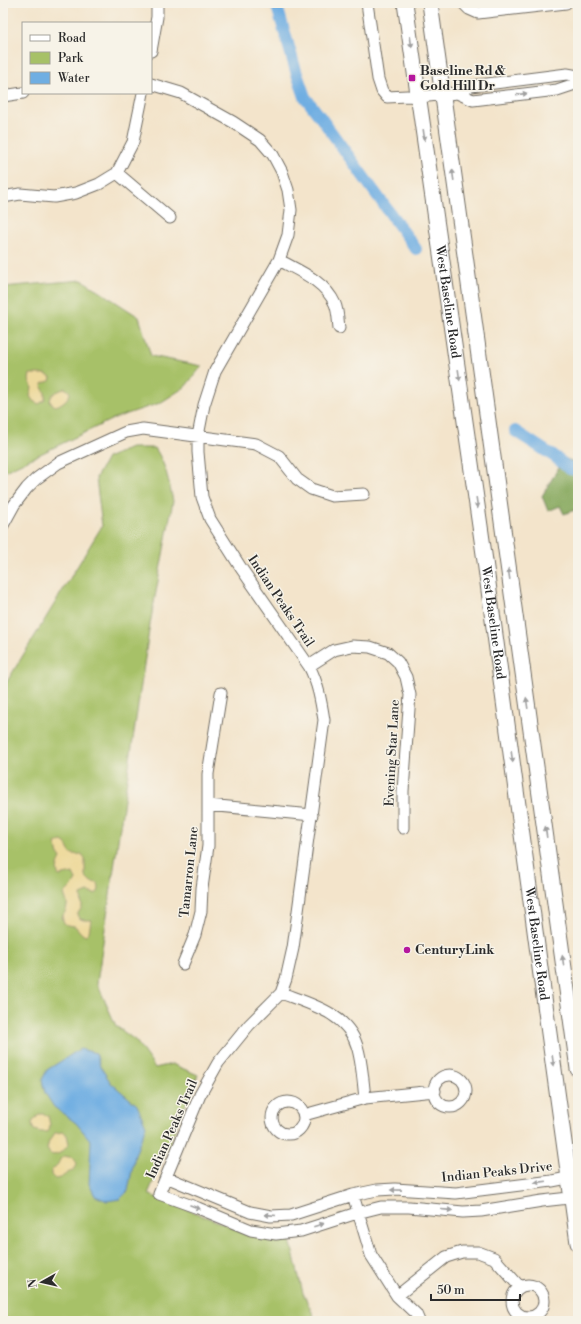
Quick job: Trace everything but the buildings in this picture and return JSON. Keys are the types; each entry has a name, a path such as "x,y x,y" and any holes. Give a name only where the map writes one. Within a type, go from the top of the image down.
{"main road":[{"name":"West Baseline Road","path":"406,3 485,561 542,990 574,1177 578,1243"},
{"name":"West Baseline Road","path":"430,3 449,94 578,1069"}],"street":[{"path":"152,45 157,17 157,3"},
{"path":"367,3 378,79 382,91 387,97 419,97 449,94 471,86 567,74 578,76"},
{"path":"463,3 468,10 478,13 566,3"},
{"path":"449,94 473,100 557,90 578,83"},
{"name":"Indian Peaks Trail","path":"152,84 181,93 233,122 260,140 273,155 282,172 288,190 291,210 288,235 279,260 215,371 204,405 198,436 202,496 210,519 241,568 313,673 320,694 324,720 293,948 281,993 248,1025 218,1063 200,1095 159,1194 251,1230 276,1234 301,1232 357,1213"},
{"path":"3,96 22,93"},
{"path":"3,197 20,194 54,197 76,193 98,184 116,172 134,142 143,94"},
{"path":"116,172 170,218"},
{"path":"279,260 317,281 328,291 335,305 339,328"},
{"path":"3,525 14,505 27,488 36,479 58,463 126,432 143,429 256,444 279,456 297,479 311,489 332,496 364,494"},
{"name":"Evening Star Lane","path":"309,666 334,650 352,646 370,647 388,653 398,662 406,677 410,695 403,792 403,828"},
{"name":"Tamarron Lane","path":"183,964 195,935 201,911 202,888 208,846 208,774 221,693"},
{"path":"208,805 312,815"},
{"path":"281,993 324,1010 339,1018 351,1032 358,1048 365,1098"},
{"path":"304,1115 365,1098 435,1091"},
{"name":"Indian Peaks Drive","path":"166,1177 250,1212 271,1216 291,1215 353,1195 377,1190 456,1193 574,1177"},
{"path":"353,1195 357,1213 371,1255 397,1296 416,1314 419,1321"},
{"path":"357,1213 381,1207 409,1207 463,1212 481,1211 575,1197"},
{"path":"397,1296 446,1257 462,1252 478,1252 494,1258 520,1287"}],"green space":[{"path":"82,280 139,317 151,356 202,366 185,387 160,403 115,418 3,472 3,287"},
{"path":"131,448 155,448 164,467 173,501 150,624 97,983 116,1026 136,1041 155,1068 172,1064 198,1075 148,1194 259,1238 290,1240 303,1293 316,1321 3,1321 3,688 102,526 96,478 107,458"},
{"path":"564,458 578,464 578,509 564,514 560,506 548,511 542,496"}],"sand":[{"path":"30,374 45,374 51,377 50,381 43,383 42,387 45,393 45,400 39,404 33,401 30,396 32,388 29,380"},
{"path":"65,388 69,391 69,396 62,403 55,406 50,402 52,396 54,393"},
{"path":"62,841 66,844 71,854 82,854 85,859 85,876 91,882 98,883 98,892 95,894 88,892 81,895 82,907 77,915 81,919 91,920 89,932 85,936 75,926 64,923 62,917 67,906 64,894 76,880 73,873 59,876 57,871 61,857 58,855 55,843"},
{"path":"40,1114 48,1116 50,1125 49,1131 41,1132 33,1129 32,1122"},
{"path":"63,1132 67,1135 69,1144 58,1154 50,1154 47,1149 49,1141 55,1133"},
{"path":"64,1156 74,1158 76,1162 75,1166 72,1171 60,1178 55,1179 51,1175 51,1171"}],"water":[{"path":"80,1049 96,1053 100,1066 111,1083 137,1105 146,1126 135,1155 128,1191 120,1199 107,1201 95,1196 89,1184 91,1141 76,1123 54,1107 45,1093 42,1080 47,1070"}],"waterway":[{"path":"276,3 305,97 416,249"},
{"path":"515,431 555,457 570,469 578,470"}],"place":[{"name":"Baseline Rd & Gold Hill Dr","path":"412,78"},
{"name":"CenturyLink","path":"407,950"}]}
